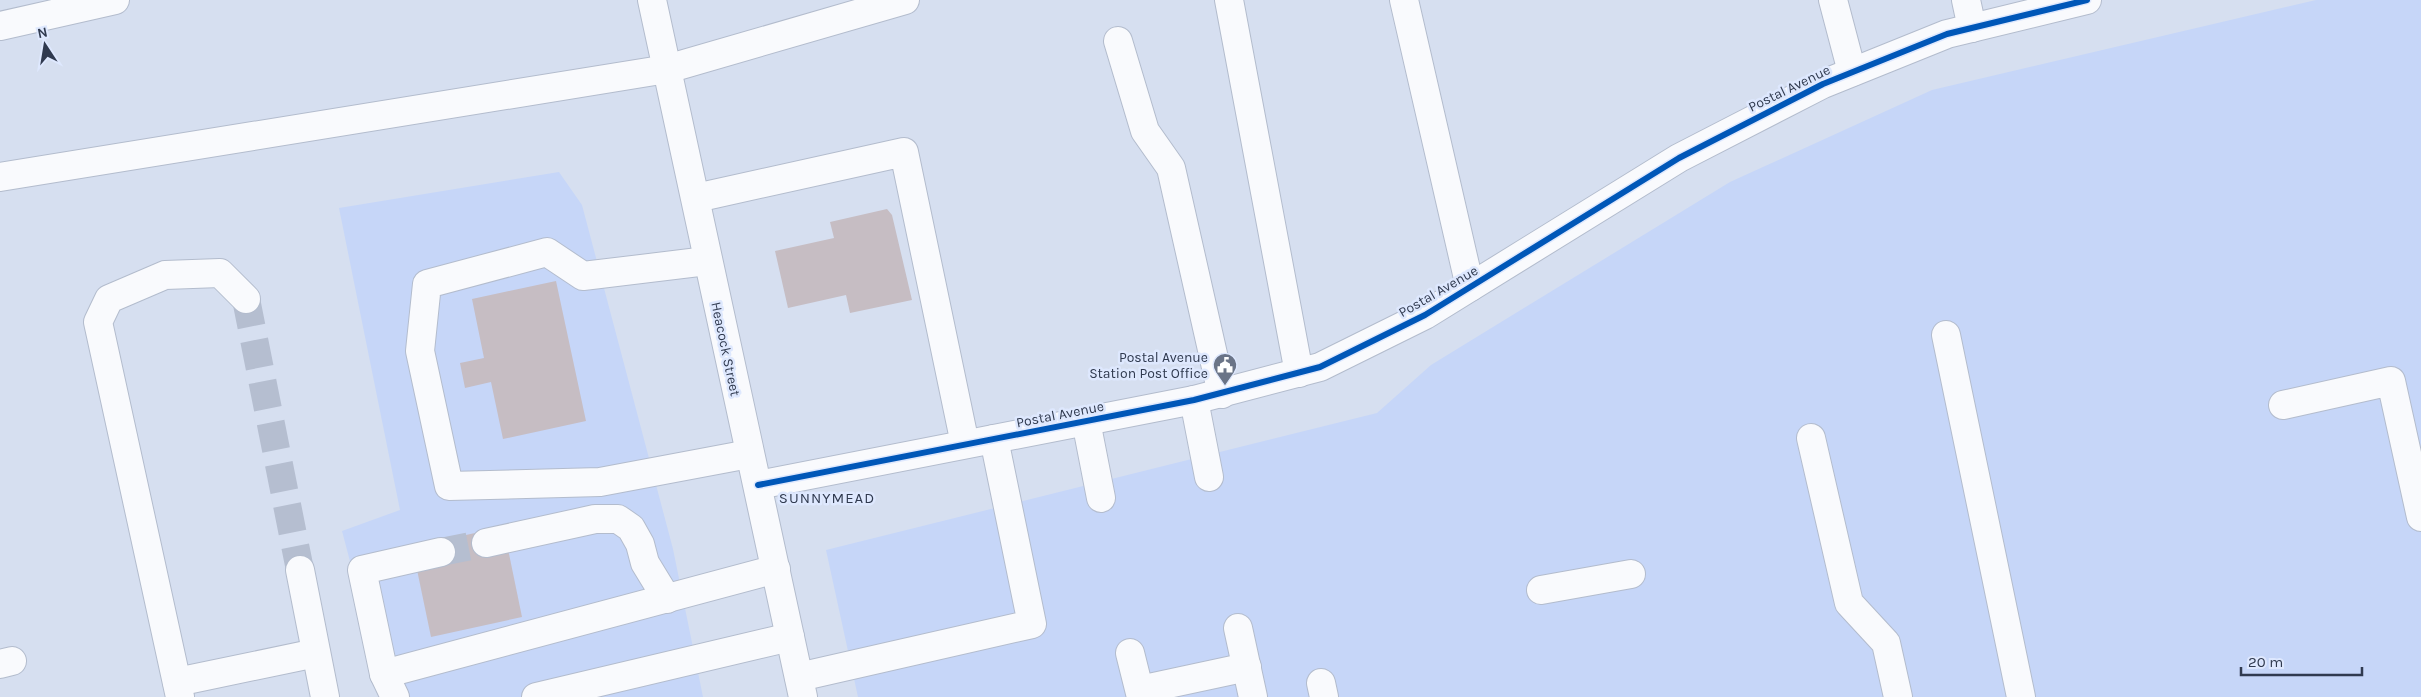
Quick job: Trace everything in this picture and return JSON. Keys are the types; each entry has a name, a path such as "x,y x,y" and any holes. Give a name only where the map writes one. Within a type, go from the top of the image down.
{"main road":[{"path":"0,26 115,0"},
{"name":"Heacock Street","path":"652,0 696,198 707,261 749,454 758,485 801,687"},
{"path":"0,177 667,70 905,0"},
{"path":"1228,0 1299,373"},
{"path":"1404,0 1470,287"},
{"path":"1833,0 1852,72"},
{"path":"1966,0 1972,28"},
{"name":"Postal Avenue","path":"758,485 1194,400 1320,368 1425,315 1679,158 1823,84 1947,34 2087,0"},
{"path":"1118,41 1145,131 1171,168 1222,394"},
{"path":"696,198 904,152 965,444"},
{"path":"707,261 583,276 547,252 428,284 420,351 449,486 600,482 749,454"},
{"path":"246,299 220,273 165,276 109,299 98,322 178,689 316,653"},
{"path":"1946,335 2021,697"},
{"path":"2283,405 2391,381 2421,517"},
{"path":"1194,400 1209,477"},
{"path":"1086,421 1101,498"},
{"path":"1811,438 1849,604 1886,643 1898,697"},
{"path":"801,687 1032,624 994,439"},
{"path":"486,543 595,520 618,519 631,528 640,544 645,563 667,599"},
{"path":"441,552 362,570 389,685 667,599 776,569"},
{"path":"300,570 326,694"},
{"path":"1541,590 1631,574"},
{"path":"1238,628 1252,697"},
{"path":"536,697 790,637"},
{"path":"1130,653 1140,693 1247,667"}],"shaded area":[{"path":"2316,0 2421,0 2421,697 858,697 826,550 1377,413 1431,365 1730,182 1932,90"},
{"path":"559,172 582,205 673,549 703,697 386,697 342,531 400,510 339,208"}],"building":[{"path":"887,209 892,215 912,300 850,313 846,295 788,308 775,251 834,238 830,222"},
{"path":"556,281 586,421 503,439 491,382 465,388 460,363 484,358 472,299"},
{"path":"484,531 508,549 522,617 431,637 416,565 439,541"}],"tunnel":[{"path":"246,299 300,570"},
{"path":"441,552 486,543"}],"cycle path":[{"path":"758,485 1194,400 1320,367 1425,315 1679,158 1823,84 1947,34 2087,0"}],"place":[{"name":"Postal Avenue Station Post Office","path":"1225,386"}],"district":[{"name":"SUNNYMEAD","path":"827,498"}]}
